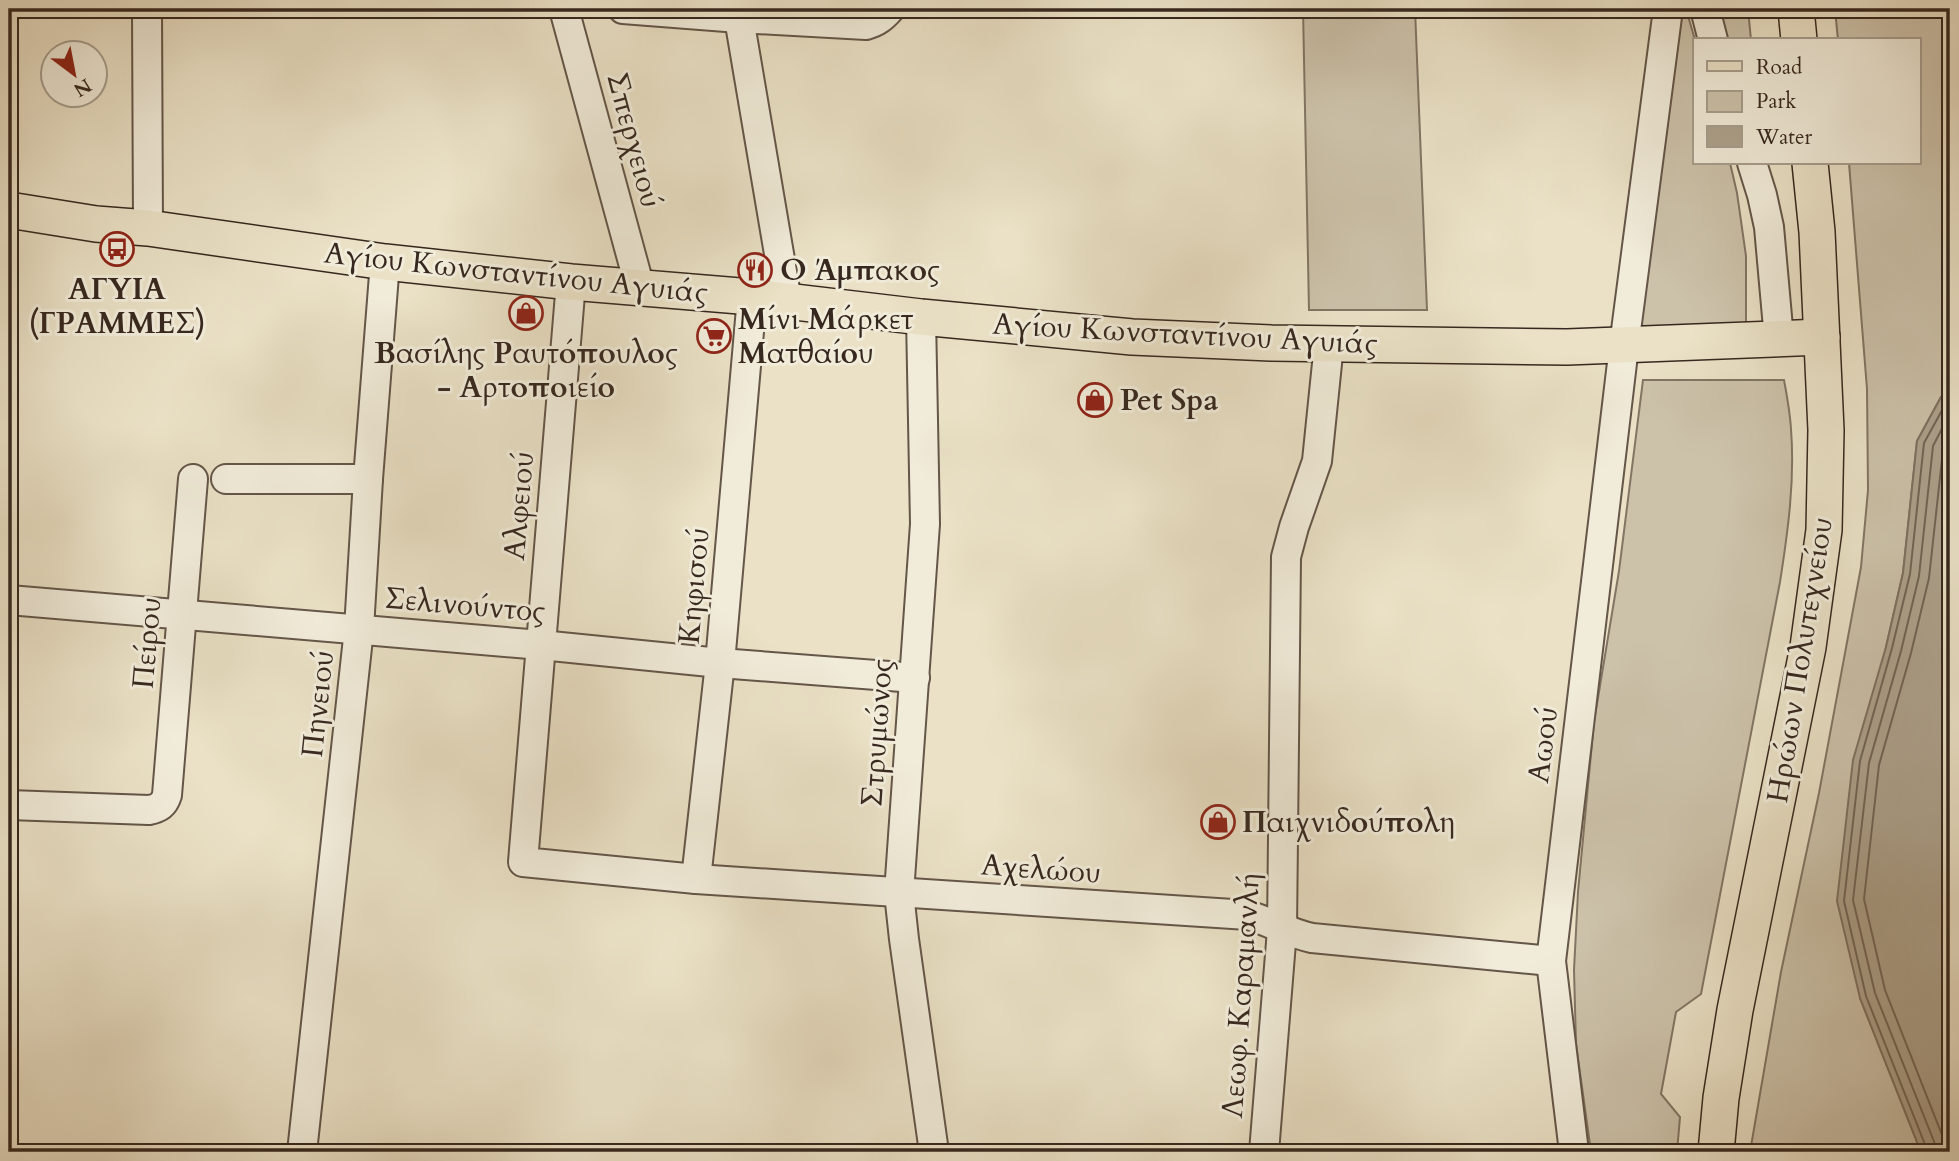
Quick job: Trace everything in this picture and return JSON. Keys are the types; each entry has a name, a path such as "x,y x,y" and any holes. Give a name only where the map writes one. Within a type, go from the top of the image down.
{"main road":[{"path":"1796,9 1799,38"},
{"name":"Ηρώων Πολυτεχνείου","path":"1716,1152 1721,1098 1735,1010 1808,647 1821,566 1826,430 1817,232 1810,164"},
{"name":"Αγίου Κωνσταντίνου Αγυιάς","path":"9,210 385,262 1132,337 1488,347 1624,346 1822,337"}],"street":[{"path":"147,9 148,228"},
{"name":"Σπερχειού","path":"564,9 640,288"},
{"path":"623,9 866,25 881,18 890,9"},
{"name":"Αωού","path":"1574,1152 1551,961 1624,346 1668,9"},
{"path":"1705,9 1712,38"},
{"path":"739,18 788,301"},
{"path":"1752,164 1769,227 1779,339"},
{"name":"Πηνειού","path":"302,1152 359,629 385,262"},
{"name":"Αλφειού","path":"523,862 571,282"},
{"name":"Κηφισού","path":"696,879 720,663 752,298"},
{"name":"Στρυμώνος","path":"921,317 925,495 899,894 934,1152"},
{"name":"Λεωφ. Καραμανλή","path":"1264,1152 1282,930 1286,557 1317,461 1329,344"},
{"name":"Πείρου","path":"9,805 149,810 158,808 164,802 167,795 183,615 192,479"},
{"path":"226,479 368,479"},
{"name":"Σελινούντος","path":"9,600 915,678"},
{"name":"Αχελώου","path":"523,862 696,879 899,894 1248,915 1282,930 1311,938 1551,961"}],"green space":[{"path":"1303,9 1415,9 1427,310 1309,310"},
{"path":"1671,9 1686,9 1694,38 1693,164 1730,164 1746,256 1746,334 1634,338"},
{"path":"1714,9 1748,9 1751,38 1721,38"},
{"path":"1835,9 1950,9 1950,392 1941,397 1917,441 1903,573 1886,647 1860,998 1921,1152 1750,1152 1781,972 1819,793 1861,567 1868,490 1867,389 1849,164 1920,164 1920,38 1838,38"},
{"path":"1643,380 1784,380 1791,429 1791,486 1780,582 1701,994 1676,1012 1661,1094 1680,1117 1677,1152 1591,1152 1576,1044 1574,970 1578,892 1594,722 1619,571"}],"water":[{"path":"1950,392 1950,1152 1921,1152 1860,998 1837,901 1853,760 1886,647 1903,573 1917,441 1941,397"}],"place":[{"name":"ΑΓΥΙΑ (ΓΡΑΜΜΕΣ)","path":"117,249"},
{"name":"Ο Άμπακος","path":"755,270"},
{"name":"Βασίλης Ραυτόπουλος - Αρτοποιείο","path":"526,313"},
{"name":"Μίνι Μάρκετ Ματθαίου","path":"714,336"},
{"name":"Pet Spa","path":"1095,400"},
{"name":"Παιχνιδούπολη","path":"1218,822"}]}
